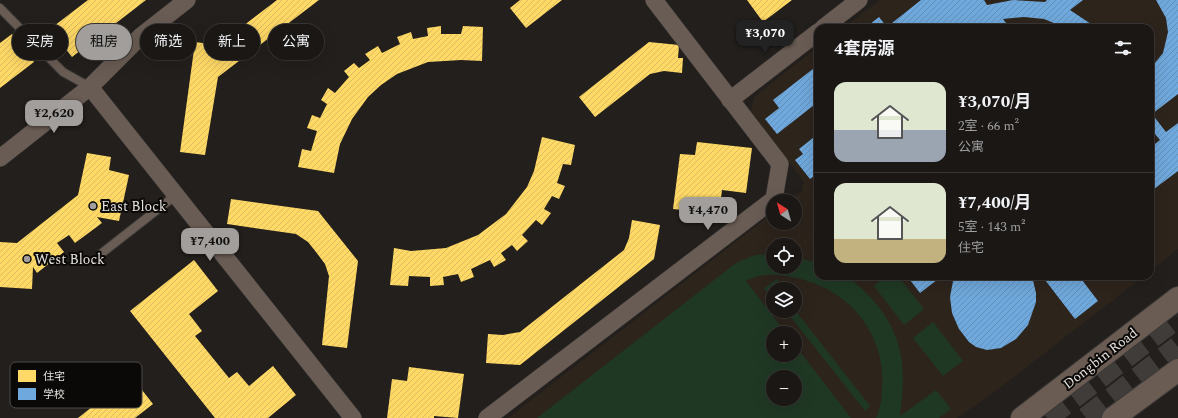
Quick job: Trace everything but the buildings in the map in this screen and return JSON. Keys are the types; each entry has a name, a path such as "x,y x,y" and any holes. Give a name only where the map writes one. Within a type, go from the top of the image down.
{"main road":[{"name":"Dongbin Road","path":"1022,418 1178,298"},
{"path":"1113,418 1178,370"}],"street":[{"path":"0,158 90,87 141,36 187,0"},
{"path":"487,418 774,199 780,164 654,0"},
{"path":"828,24 859,0"},
{"path":"730,100 814,35"},
{"path":"90,87 353,418"}],"lane":[{"path":"0,8 63,72 90,87"},
{"path":"102,253 176,195"}],"shaded area":[{"path":"880,0 1178,0 1178,249 1154,268 1154,24 848,24"},
{"path":"814,50 814,280 1139,280 992,394 957,418 508,418 766,218 766,230 802,230 802,194 798,194 802,191 804,182 751,112 754,97"}],"green space":[{"path":"766,254 766,274 802,274 802,259 814,262 814,280 850,280 871,298 891,326 897,339 903,383 900,416 936,390 951,409 939,418 876,418 882,396 882,367 870,330 858,314 845,301 828,290 810,282 785,276 762,275 746,281 766,307 766,318 774,318 781,326 766,326 766,362 802,362 802,354 851,418 537,418 736,263 755,255"},
{"path":"777,279 779,282 773,282"},
{"path":"881,280 901,280 924,309 904,325 874,286"},
{"path":"792,318 801,318 870,406 865,411 802,331 802,326 798,326"},
{"path":"933,322 963,361 943,376 913,338"}],"tunnel":[{"path":"1047,418 1178,317"},
{"path":"1086,418 1178,347"}],"place":[{"name":"East Block","path":"93,206"},
{"name":"West Block","path":"27,259"}]}
